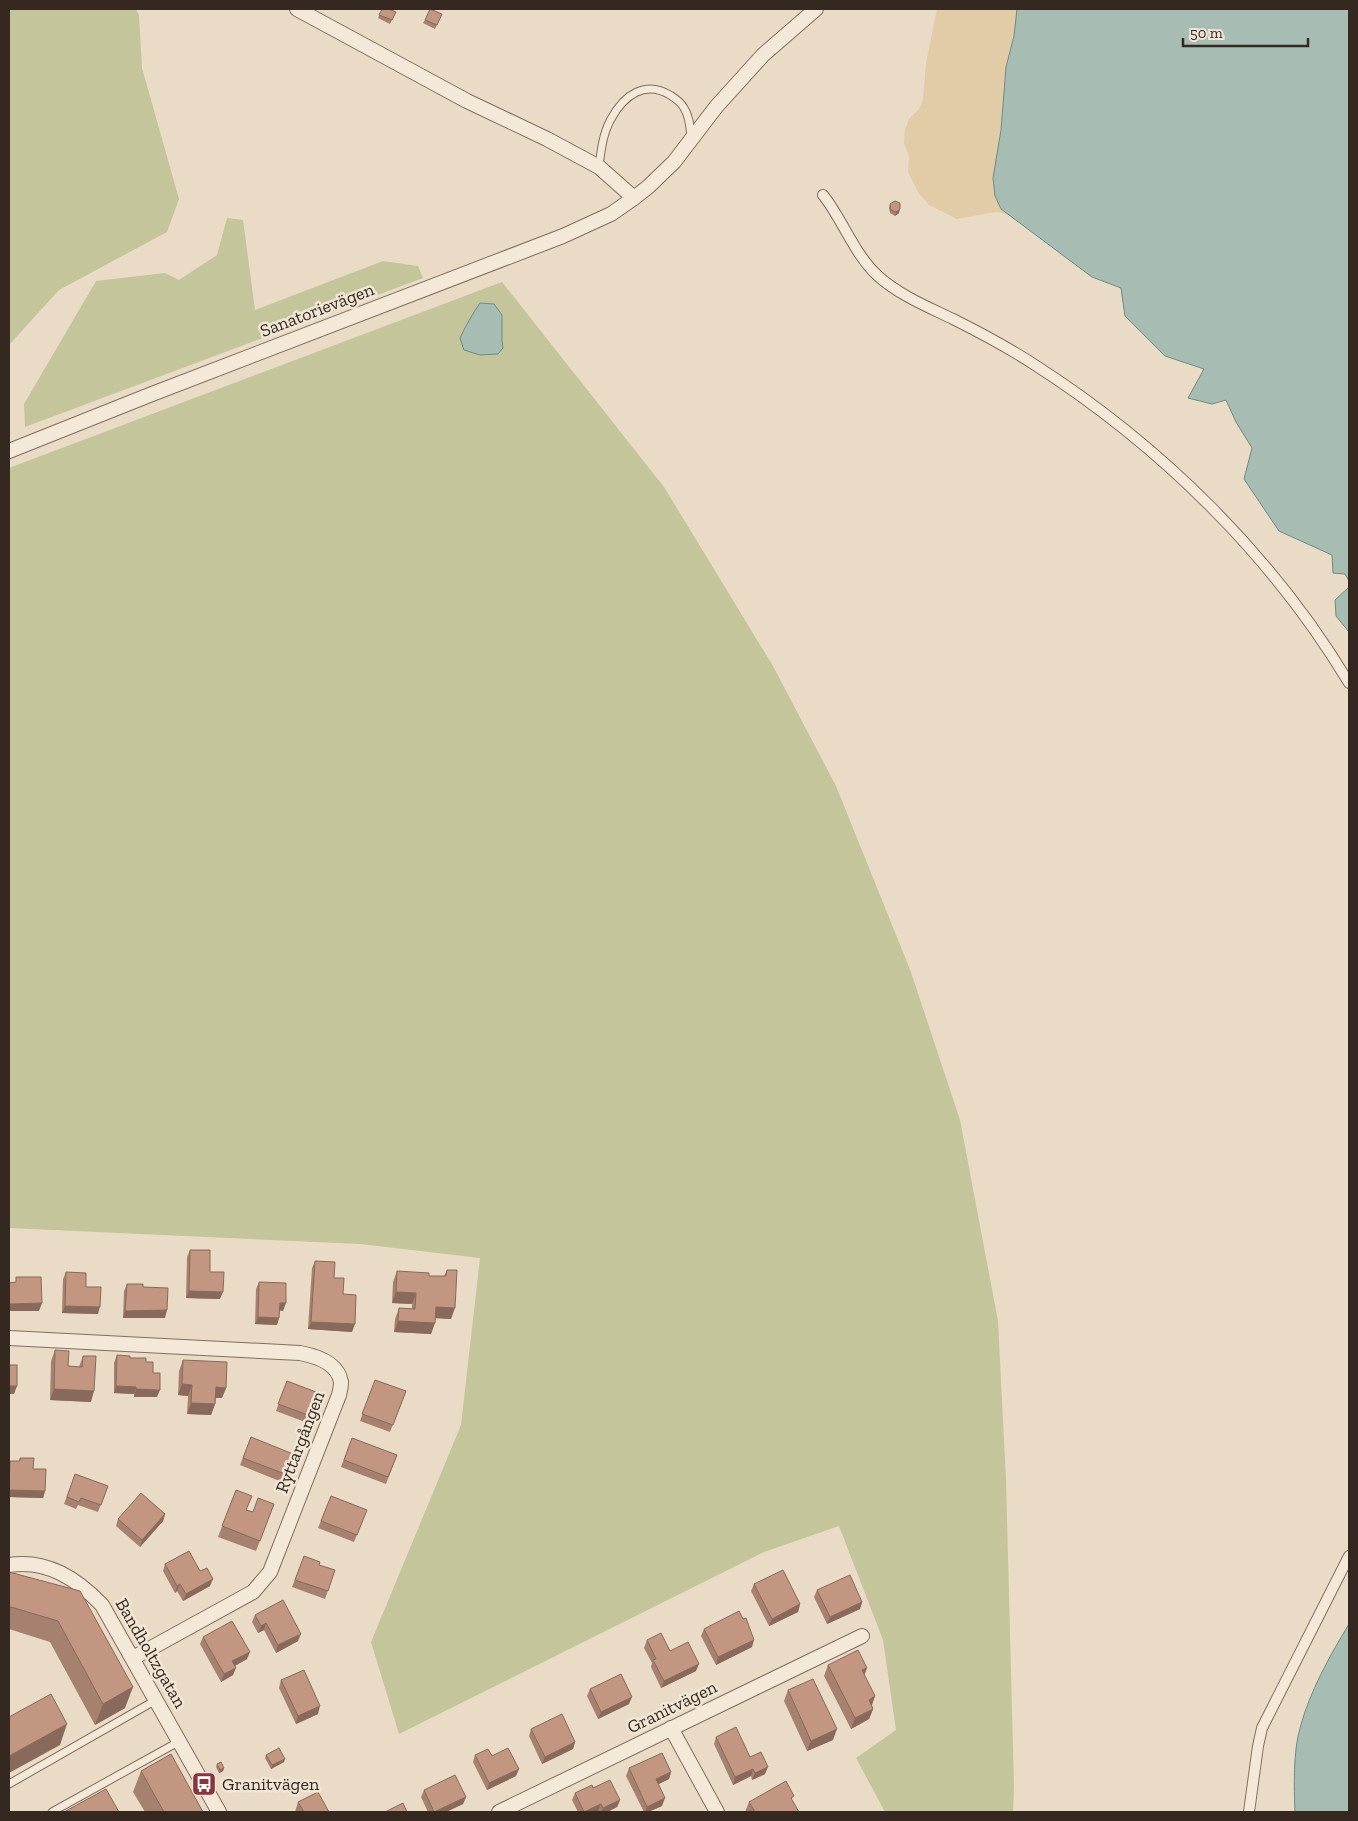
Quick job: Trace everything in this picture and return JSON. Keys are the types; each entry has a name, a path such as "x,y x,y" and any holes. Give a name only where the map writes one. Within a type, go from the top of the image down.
{"street":[{"path":"297,9 324,15 467,101 547,139 599,167 634,198"},
{"name":"Sanatorievägen","path":"9,451 563,236 611,214 648,187 674,162 716,107 763,55 816,9"},
{"path":"823,195 865,262 878,276 900,291 989,337 1036,366 1103,413 1181,477 1217,513 1286,591 1314,629 1349,683"},
{"name":"Ryttargången","path":"9,1338 316,1355 327,1362 336,1372 341,1382 339,1395 270,1572 262,1583 253,1592 134,1658"},
{"path":"1249,1812 1262,1728 1349,1556"},
{"name":"Bandholtzgatan","path":"9,1565 30,1565 48,1568 74,1579 87,1589 102,1605 134,1658 219,1812"},
{"name":"Granitvägen","path":"499,1812 862,1636"},
{"path":"671,1728 717,1812"}],"lane":[{"path":"599,167 605,133 611,118 630,95 639,91 652,88 663,91 677,99 690,122 691,138"},
{"path":"9,1784 157,1700"},
{"path":"52,1812 180,1741"}],"green space":[{"path":"9,9 136,9 139,15 142,68 179,199 167,232 59,290 9,345"},
{"path":"227,218 243,220 255,310 383,261 418,266 423,278 25,427 24,404 96,281 165,273 179,280 217,255"},
{"path":"502,282 664,487 773,666 836,786 911,972 960,1120 998,1321 1006,1480 1014,1786 1013,1812 885,1812 856,1758 896,1730 883,1640 839,1526 764,1552 399,1734 371,1642 461,1425 480,1258 360,1244 9,1228 9,468"}],"sand":[{"path":"937,9 1017,9 1014,36 1006,67 1001,130 993,178 1001,209 1008,215 998,212 957,219 929,205 918,192 908,172 909,156 904,143 905,130 909,119 919,109 923,99 926,63"}],"shaded area":[{"path":"1017,9 1349,9 1349,581 1345,574 1333,573 1332,555 1279,531 1244,479 1252,448 1236,422 1226,400 1212,404 1188,398 1204,369 1165,356 1125,316 1121,288 1092,277 1001,209 995,196 993,178 1001,130 1006,67 1014,36"},
{"path":"480,303 494,304 502,315 503,348 498,354 480,355 464,350 460,338"},
{"path":"1349,587 1349,632 1336,616 1335,600"},
{"path":"1349,1624 1349,1812 1295,1812 1295,1759 1304,1714 1321,1674"}],"building":[{"path":"382,9 396,12 392,20 379,15"},
{"path":"430,9 442,14 437,25 425,20"},
{"path":"895,201 900,203 900,209 896,212 891,210 890,204"},
{"path":"190,1250 210,1250 210,1272 224,1272 223,1292 189,1291"},
{"path":"315,1261 335,1262 334,1278 344,1278 343,1294 356,1295 355,1324 311,1322"},
{"path":"447,1270 457,1270 455,1308 436,1307 435,1323 398,1321 399,1308 415,1309 416,1293 396,1292 397,1271 429,1273 429,1276 446,1276"},
{"path":"66,1272 86,1273 86,1287 101,1287 100,1307 65,1306"},
{"path":"16,1277 41,1277 42,1303 9,1304 9,1283 16,1282"},
{"path":"259,1282 286,1283 286,1303 280,1303 279,1318 258,1317"},
{"path":"127,1284 143,1284 143,1287 168,1288 167,1310 125,1311"},
{"path":"55,1350 69,1351 68,1366 82,1367 83,1356 96,1356 94,1391 54,1389"},
{"path":"117,1355 130,1356 130,1358 146,1358 146,1362 153,1362 153,1373 160,1373 160,1390 116,1386"},
{"path":"183,1360 227,1362 226,1388 216,1387 215,1404 191,1403 192,1385 182,1384"},
{"path":"9,1365 17,1365 17,1386 9,1386"},
{"path":"375,1380 406,1391 393,1425 362,1414"},
{"path":"287,1381 316,1392 308,1415 278,1404"},
{"path":"251,1437 293,1454 285,1474 243,1458"},
{"path":"352,1438 397,1455 388,1477 344,1460"},
{"path":"20,1458 34,1458 33,1469 46,1469 45,1491 9,1490 10,1461 20,1461"},
{"path":"75,1474 108,1486 101,1505 81,1498 79,1502 67,1497"},
{"path":"236,1490 252,1496 246,1510 253,1512 258,1498 274,1504 260,1541 222,1526"},
{"path":"141,1493 165,1514 142,1540 118,1519"},
{"path":"331,1496 367,1510 357,1535 321,1521"},
{"path":"189,1551 200,1571 207,1568 213,1579 186,1594 180,1584 177,1586 165,1564"},
{"path":"304,1556 320,1562 319,1565 335,1570 328,1591 295,1580"},
{"path":"783,1570 800,1604 772,1619 754,1584"},
{"path":"9,1572 80,1591 133,1687 103,1704 58,1621 9,1608"},
{"path":"850,1575 862,1602 830,1617 817,1590"},
{"path":"283,1600 301,1634 278,1645 266,1623 261,1626 255,1615"},
{"path":"739,1611 743,1619 746,1618 754,1640 718,1657 704,1629"},
{"path":"232,1621 250,1652 232,1661 236,1668 224,1674 203,1637"},
{"path":"661,1633 670,1651 688,1642 699,1664 664,1681 653,1660 656,1659 647,1640"},
{"path":"858,1650 867,1668 862,1670 875,1696 869,1700 873,1709 855,1718 828,1665"},
{"path":"304,1670 320,1706 298,1716 281,1680"},
{"path":"621,1674 632,1697 601,1712 590,1689"},
{"path":"813,1679 837,1729 811,1741 788,1690"},
{"path":"51,1694 67,1724 9,1756 9,1717"},
{"path":"562,1714 575,1742 545,1757 531,1729"},
{"path":"736,1727 750,1757 761,1752 768,1767 755,1773 753,1769 735,1777 716,1737"},
{"path":"279,1748 285,1759 272,1765 266,1755"},
{"path":"508,1748 519,1769 489,1783 475,1755 488,1749 492,1756"},
{"path":"662,1753 671,1772 656,1779 665,1798 647,1807 629,1768"},
{"path":"171,1754 203,1812 164,1812 141,1771"},
{"path":"221,1762 224,1768 220,1770 217,1764"},
{"path":"455,1775 466,1797 434,1812 424,1790"},
{"path":"610,1780 620,1800 603,1808 601,1804 584,1812 575,1793 592,1785 593,1788"},
{"path":"786,1781 794,1796 791,1798 799,1812 755,1812 749,1802"},
{"path":"106,1789 119,1812 64,1812"},
{"path":"318,1792 329,1812 304,1812 298,1802"},
{"path":"403,1803 407,1812 385,1812"}],"place":[{"name":"Granitvägen","path":"204,1784"}]}
